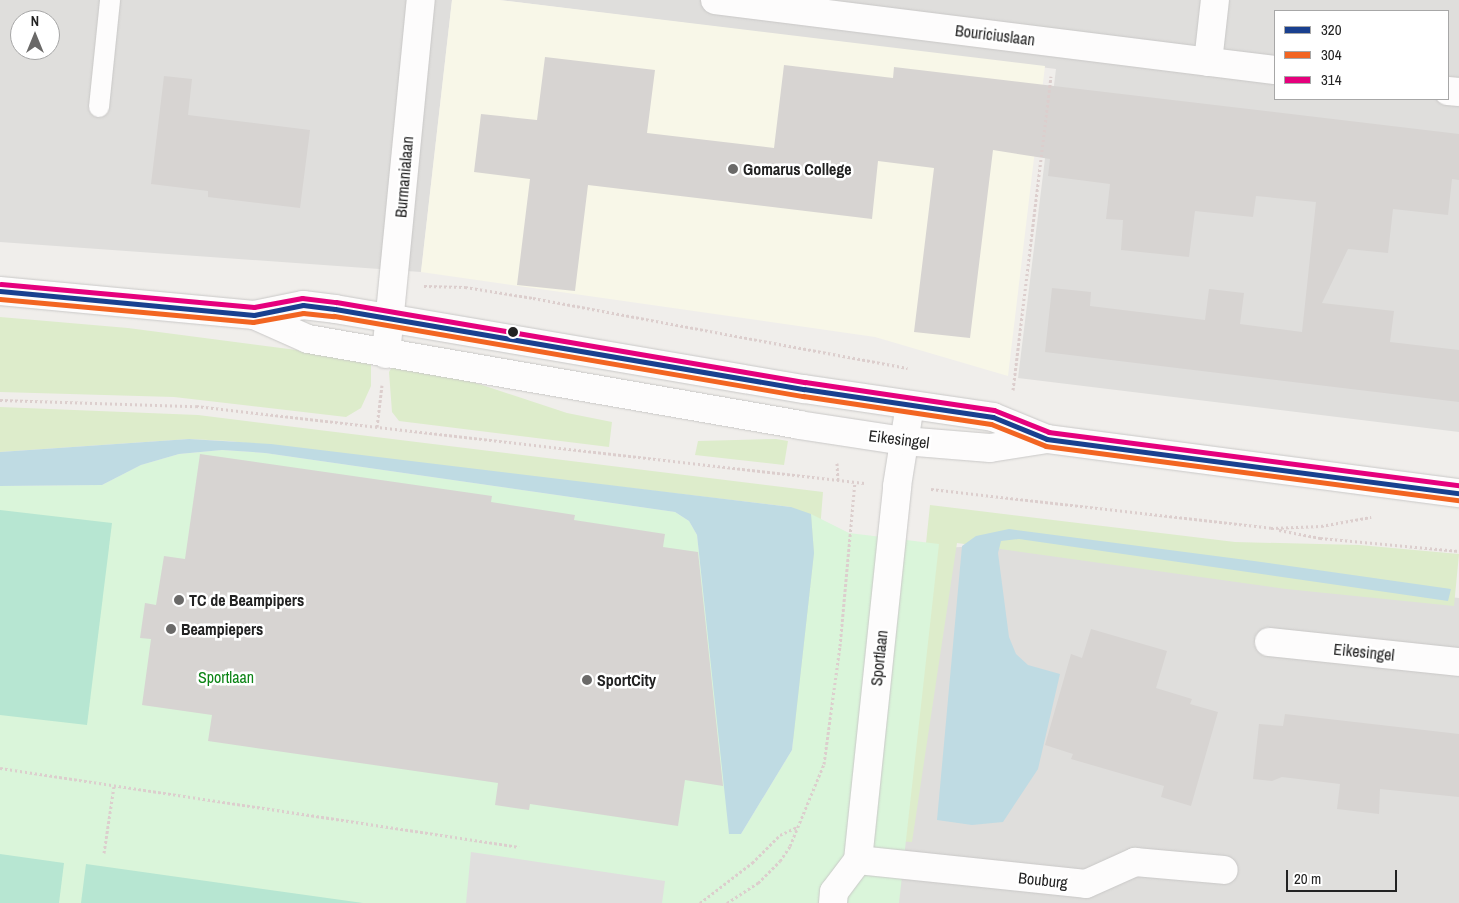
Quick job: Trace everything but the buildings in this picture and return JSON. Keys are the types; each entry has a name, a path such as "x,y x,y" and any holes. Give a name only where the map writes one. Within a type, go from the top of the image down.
{"street":[{"name":"Burmanialaan","path":"386,354 420,0"},
{"name":"Bouriciuslaan","path":"715,0 859,9 1055,43 1274,70"},
{"path":"1208,62 1215,0"},
{"name":"Eikesingel","path":"0,291 254,316 308,339 386,354 904,441 990,448 1046,439"},
{"name":"Eikesingel","path":"254,316 303,305 993,417 1046,439 1459,493"},
{"name":"Sportlaan","path":"858,860 897,486 910,405"},
{"name":"Eikesingel","path":"1269,642 1459,662"},
{"path":"833,903 834,892 858,860"},
{"name":"Bouburg","path":"858,860 1086,884 1135,862 1224,870"}],"lane":[{"path":"99,106 110,0"}],"path":[{"path":"1011,400 1055,43"},
{"path":"377,427 386,354"},
{"path":"0,400 196,406 838,481"},
{"path":"728,903 758,882 780,861 824,764 830,728 855,482"},
{"path":"897,486 1271,528 1320,538 1459,551"},
{"path":"0,768 519,847"},
{"path":"104,853 114,786"},
{"path":"700,903 740,874 780,835 797,826"}],"shaded area":[{"path":"0,0 452,0 421,272 0,242"},
{"name":"Gomarus College","path":"452,0 499,0 1045,66 1008,376 875,337 421,272"},
{"path":"499,0 1459,0 1459,432 1018,378 1056,69"},
{"path":"1001,545 1459,598 1459,903 879,903 921,549"},
{"path":"471,852 665,881 662,903 466,903"}],"green space":[{"path":"0,317 128,328 366,359 371,362 371,386 361,408 346,417 174,397 0,392"},
{"path":"394,364 467,380 567,413 612,422 609,447 399,421 392,412 389,372"},
{"path":"0,407 198,415 823,492 805,722 729,834 791,507 229,441 189,439 0,452"},
{"path":"776,439 788,441 784,465 695,455 698,441"},
{"name":"Sportlaan","path":"222,450 265,453 675,512 689,521 697,535 730,834 741,834 792,750 814,553 811,514 849,533 939,544 899,903 0,903 0,486 102,485 141,465 179,454"},
{"path":"930,505 1235,542 1359,545 1459,554 1454,606 1286,589 957,543 912,842 895,841"},
{"path":"0,510 112,523 87,725 0,715"},
{"path":"0,854 64,863 59,903 0,903"},
{"path":"86,864 363,903 81,903"}],"water":[{"path":"189,439 271,444 791,507 811,514 814,553 792,750 741,834 729,834 697,535 689,521 675,512 265,453 222,450 179,454 141,465 102,485 0,486 0,452"},
{"path":"1009,529 1451,589 1448,601 1019,539 1001,541 998,553 1009,637 1016,654 1028,665 1060,674 1038,769 1003,822 972,825 937,820 962,546 976,536"}],"transit line":[{"name":"314","path":"1,284 254,307 302,298 336,302 805,382 994,410 1049,432 1459,485"},
{"name":"320","path":"0,291 254,315 303,305 335,309 804,389 993,417 1047,439 1459,493"},
{"name":"304","path":"0,299 253,322 303,313 334,316 803,396 991,424 1046,446 1458,500"}],"place":[{"name":"Gomarus College","path":"733,169"},
{"name":"TC de Beampipers","path":"179,600"},
{"name":"Beampiepers","path":"171,629"},
{"name":"SportCity","path":"587,680"}]}
